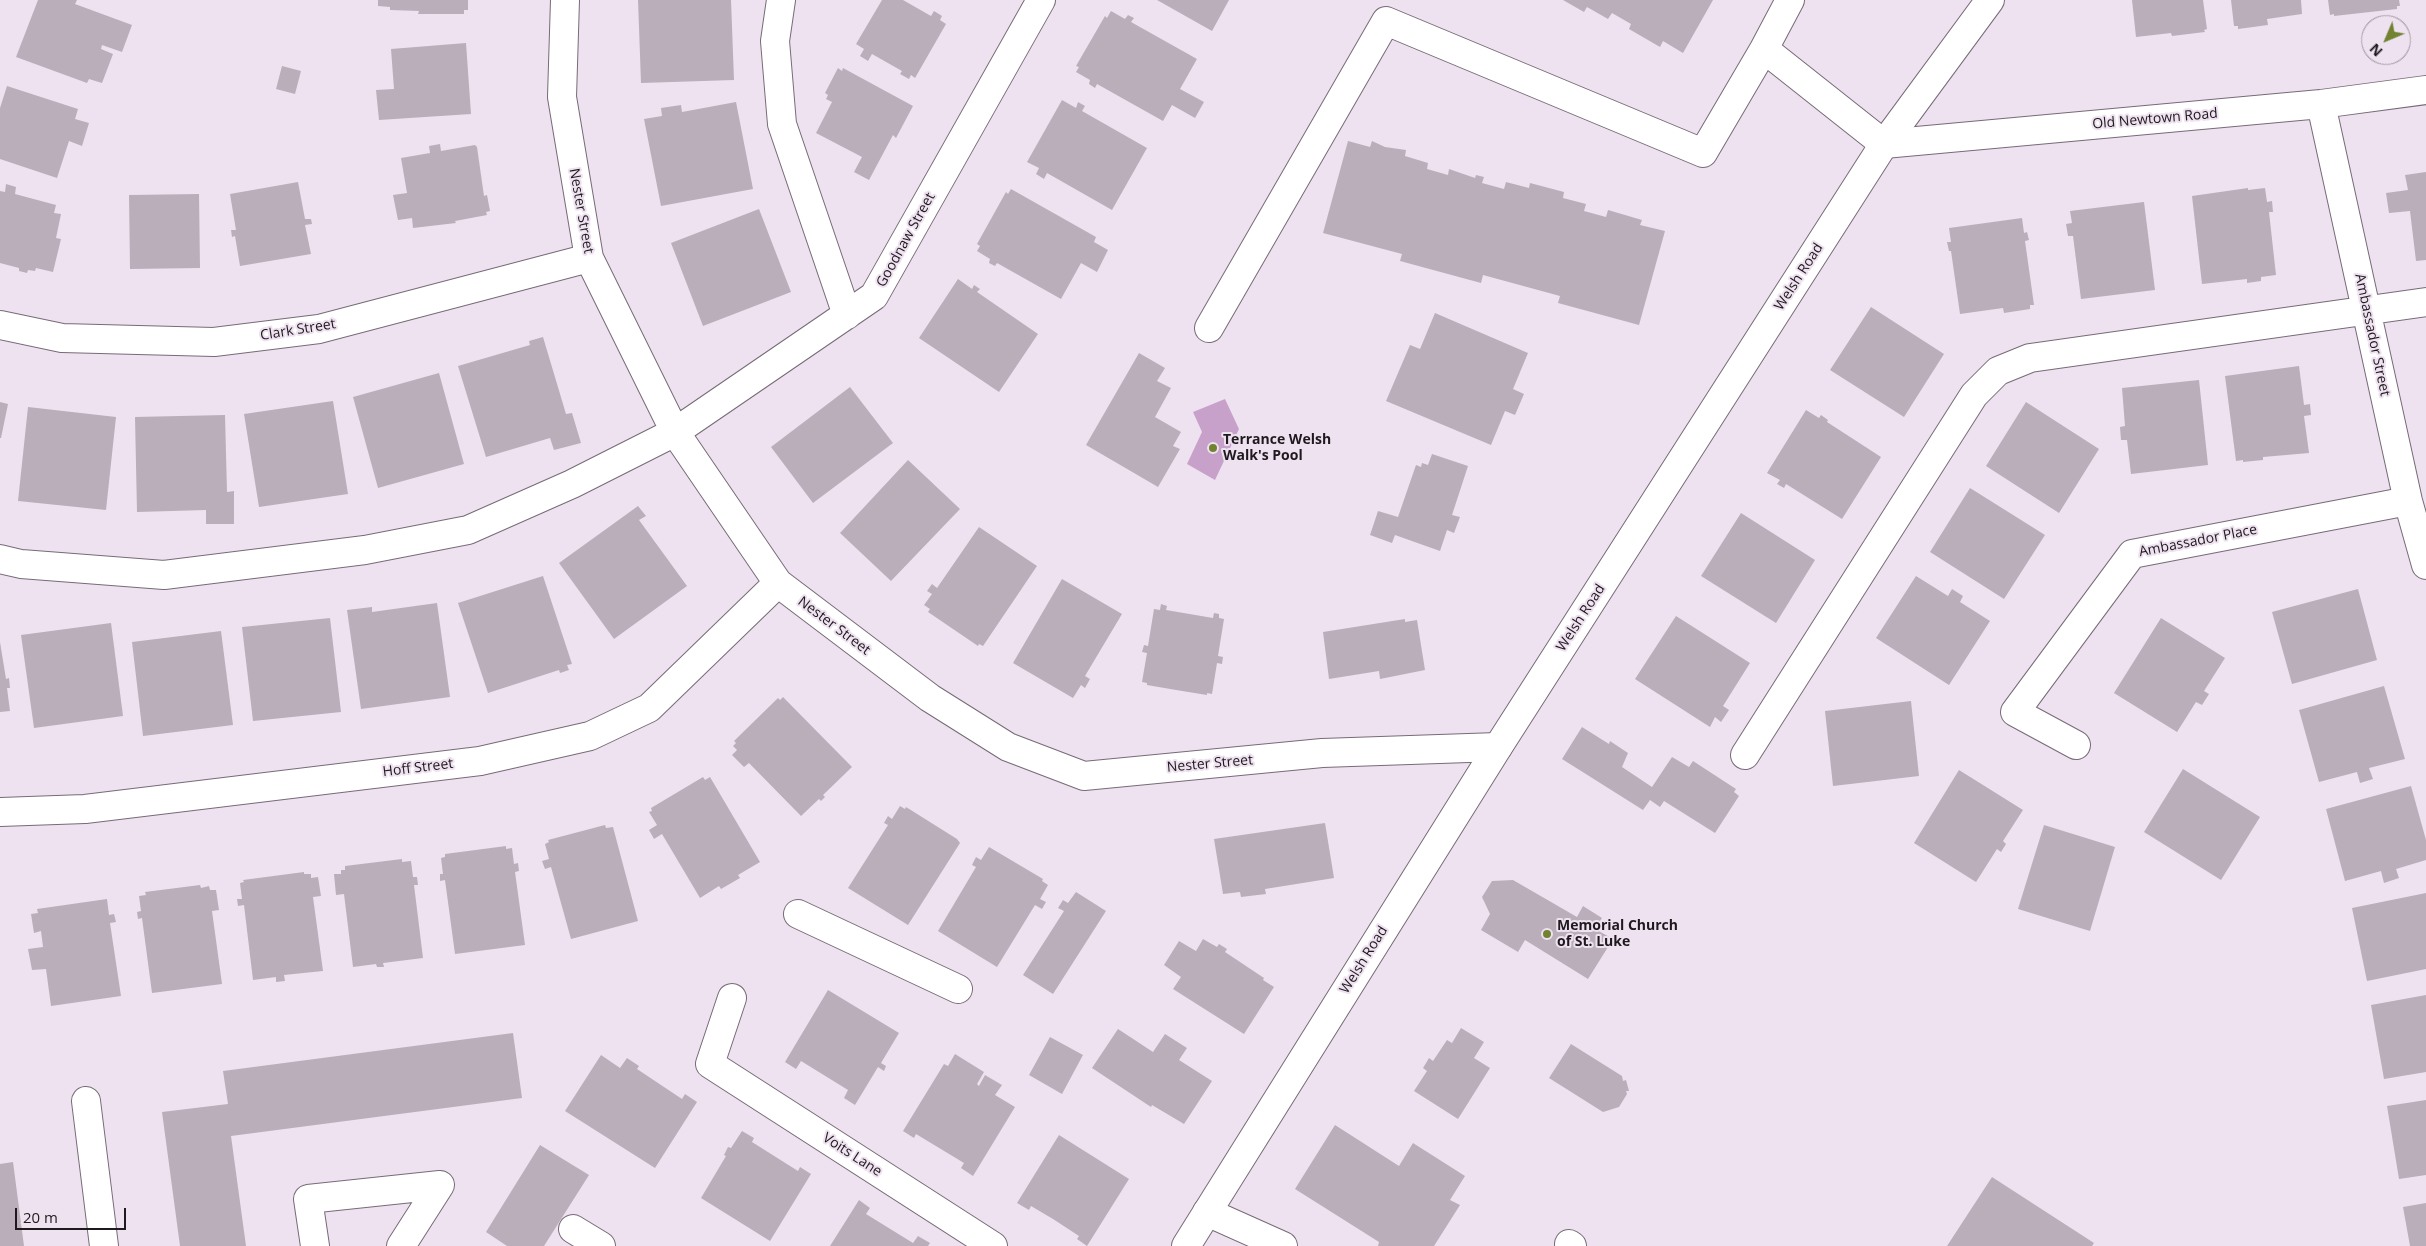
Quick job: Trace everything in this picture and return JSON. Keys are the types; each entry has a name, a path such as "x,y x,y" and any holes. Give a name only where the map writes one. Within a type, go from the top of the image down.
{"street":[{"name":"Nester Street","path":"565,0 562,97 589,258 675,432 778,583 930,698 1008,747 1084,776 1322,753 1498,747"},
{"path":"782,0 775,41 782,124 847,315"},
{"name":"Goodnaw Street","path":"0,559 21,564 164,575 365,550 468,530 572,484 675,432 874,296 1041,0"},
{"path":"1209,328 1386,21 1702,153 1764,49 1790,0"},
{"name":"Welsh Road","path":"1186,1246 1498,747 1884,144 1990,0"},
{"path":"1764,49 1884,144"},
{"name":"Old Newtown Road","path":"1884,144 2321,104 2426,90"},
{"name":"Ambassador Street","path":"2321,104 2408,501 2426,566"},
{"name":"Clark Street","path":"0,325 62,338 214,342 319,329 589,258"},
{"path":"1745,755 1974,395 1998,371 2030,358 2426,302"},
{"name":"Ambassador Place","path":"2076,745 2015,712 2132,554 2408,501"},
{"name":"Hoff Street","path":"0,812 85,809 480,761 590,736 649,708 778,583"},
{"path":"798,914 958,989"},
{"name":"Voits Lane","path":"732,998 710,1064 993,1246"},
{"path":"86,1101 104,1246"},
{"path":"315,1246 308,1199 440,1185 401,1246"},
{"path":"1207,1212 1283,1246"},
{"path":"573,1229 600,1246"}],"shaded area":[{"name":"Terrance Welsh Walk's Pool","path":"1225,399 1239,429 1215,480 1187,464 1202,432 1193,412"}],"building":[{"path":"38,0 77,0 75,4 132,25 122,52 102,45 101,49 113,54 102,83 89,79 87,83 16,57"},
{"path":"378,0 468,0 468,10 464,10 464,14 418,14 419,11 390,10 390,7 378,6"},
{"path":"638,0 731,0 734,80 641,83"},
{"path":"882,0 903,0 931,16 934,11 942,16 940,20 946,24 915,78 911,75 909,79 900,74 902,71 872,54 868,61 860,56 864,49 856,44"},
{"path":"1157,0 1229,0 1212,31"},
{"path":"1563,0 1713,0 1683,53 1663,41 1660,47 1629,29 1631,24 1612,13 1608,19 1587,7 1584,12"},
{"path":"2132,0 2203,0 2207,29 2204,30 2205,32 2172,36 2171,33 2136,37"},
{"path":"2231,0 2301,0 2302,14 2267,19 2268,25 2238,29 2238,26 2234,26"},
{"path":"2328,0 2399,0 2400,6 2397,6 2397,9 2334,16 2334,14 2330,15"},
{"path":"1111,11 1125,19 1128,15 1134,18 1131,22 1197,59 1180,89 1204,102 1195,118 1172,105 1163,121 1097,84 1095,88 1089,84 1090,80 1076,72 1079,67 1076,66 1105,16 1107,18"},
{"path":"466,43 471,114 379,120 376,90 394,89 391,49"},
{"path":"282,66 301,71 295,94 276,89"},
{"path":"838,68 842,71 843,68 913,106 896,138 893,135 869,180 854,172 862,157 816,133 832,102 826,99 828,95 825,93"},
{"path":"7,86 78,109 75,119 89,123 82,146 69,141 57,178 0,159 0,108"},
{"path":"1062,100 1076,108 1078,102 1085,106 1082,111 1147,148 1112,210 1047,173 1044,179 1036,174 1039,168 1027,162"},
{"path":"736,102 753,189 661,206 644,119 662,116 661,108 681,105 682,112"},
{"path":"1348,141 1370,147 1372,141 1385,147 1406,150 1405,156 1428,163 1427,169 1448,175 1449,169 1475,178 1476,175 1484,177 1482,183 1504,189 1506,182 1529,188 1530,183 1564,192 1563,198 1586,204 1584,211 1606,217 1608,210 1642,220 1640,225 1665,231 1639,325 1558,303 1560,296 1483,275 1481,283 1400,261 1402,254 1323,233"},
{"path":"440,144 441,151 475,145 477,147 484,196 487,195 490,211 486,212 487,215 455,221 456,223 413,228 412,218 398,220 393,195 407,193 401,158 430,153 429,146"},
{"path":"2426,172 2426,260 2416,261 2410,211 2389,213 2386,193 2408,190 2405,175"},
{"path":"298,182 305,219 311,219 312,224 305,225 311,254 240,266 235,236 232,237 231,230 236,230 230,194"},
{"path":"6,184 16,187 15,194 56,205 54,213 61,214 56,238 61,239 53,272 36,268 35,271 28,270 27,273 19,271 19,268 0,263 0,191 5,192"},
{"path":"2248,188 2248,190 2265,188 2267,202 2272,201 2273,212 2269,212 2276,275 2261,277 2261,281 2247,283 2247,279 2202,284 2192,196"},
{"path":"1011,189 1096,237 1094,242 1108,250 1097,272 1081,263 1061,299 997,263 995,266 989,263 990,259 977,251 980,246 977,244 1006,192 1008,194"},
{"path":"199,194 200,268 130,269 129,195"},
{"path":"2144,202 2155,290 2081,299 2073,236 2068,236 2066,224 2072,223 2070,211"},
{"path":"759,209 791,292 703,326 671,243"},
{"path":"2022,218 2024,233 2027,232 2029,240 2025,241 2034,305 2030,305 2030,309 2004,313 2003,308 1960,314 1951,251 1949,251 1947,242 1951,242 1949,228"},
{"path":"958,279 972,289 974,285 980,289 977,292 1038,334 999,392 919,338"},
{"path":"1871,307 1944,354 1904,417 1830,370"},
{"path":"1435,313 1528,353 1513,389 1524,394 1515,415 1505,411 1491,445 1386,401 1410,345 1420,349"},
{"path":"543,337 566,414 572,413 581,443 554,450 550,438 486,457 458,366 530,345 529,341"},
{"path":"1139,353 1165,368 1157,381 1171,388 1155,417 1181,432 1173,446 1180,449 1158,487 1086,445"},
{"path":"2299,366 2304,405 2310,404 2311,415 2304,416 2309,453 2263,457 2263,460 2236,461 2225,376"},
{"path":"439,373 464,464 378,488 353,397"},
{"path":"2199,380 2208,465 2131,474 2127,440 2121,440 2120,427 2125,426 2122,388"},
{"path":"850,387 893,443 813,503 771,447"},
{"path":"333,401 348,494 259,507 244,414"},
{"path":"0,402 8,404 1,438 0,438"},
{"path":"2026,402 2099,449 2059,513 1986,466"},
{"path":"28,407 116,417 106,510 18,501"},
{"path":"1806,410 1819,418 1821,415 1828,420 1827,422 1881,457 1842,519 1786,484 1784,488 1777,484 1780,480 1767,473"},
{"path":"225,415 227,492 234,491 234,524 206,524 206,510 137,512 135,417"},
{"path":"1432,454 1468,466 1452,515 1460,517 1454,533 1447,530 1440,551 1395,535 1392,543 1370,535 1378,511 1398,517 1416,465 1421,467 1422,463 1428,465"},
{"path":"908,460 960,509 891,581 840,533"},
{"path":"1970,488 2045,535 2004,599 1930,552"},
{"path":"638,506 646,516 639,520 687,586 614,639 559,563"},
{"path":"1741,513 1815,560 1776,623 1701,576"},
{"path":"979,527 1037,566 983,646 979,644 978,646 928,612 930,609 924,605 932,594 927,591 932,584 937,588"},
{"path":"543,576 572,664 567,665 569,670 560,673 559,670 488,693 458,603"},
{"path":"1916,576 1948,596 1952,589 1963,596 1960,602 1990,621 1949,685 1876,638"},
{"path":"1062,579 1122,614 1085,676 1090,679 1085,688 1081,685 1073,698 1013,663"},
{"path":"2358,589 2377,660 2292,684 2272,612"},
{"path":"437,603 450,697 361,709 347,610 372,607 372,612"},
{"path":"1161,604 1167,606 1166,610 1213,618 1214,613 1219,614 1219,618 1224,619 1218,656 1223,657 1222,664 1217,663 1212,694 1207,693 1207,695 1176,690 1147,685 1147,683 1142,682 1147,653 1142,652 1144,645 1148,646 1154,609 1160,610"},
{"path":"1676,616 1750,663 1723,706 1729,710 1721,722 1715,717 1710,727 1635,679"},
{"path":"330,618 341,712 253,721 242,627"},
{"path":"2161,618 2225,658 2204,691 2209,694 2202,705 2196,702 2177,732 2114,693"},
{"path":"1405,619 1405,622 1417,620 1425,670 1380,679 1379,671 1329,679 1323,632"},
{"path":"111,623 123,716 34,728 21,635"},
{"path":"221,631 233,725 143,736 132,642"},
{"path":"0,642 6,679 9,678 10,688 7,688 10,711 0,712"},
{"path":"2384,686 2405,759 2369,768 2373,779 2360,783 2357,772 2319,782 2299,710"},
{"path":"783,697 852,767 823,795 825,797 821,801 819,799 801,816 749,763 744,767 732,755 737,750 733,746 736,743 734,741 778,698 780,700"},
{"path":"1911,701 1919,776 1833,786 1825,711"},
{"path":"1582,727 1609,744 1610,741 1628,753 1622,767 1652,787 1672,757 1689,767 1693,761 1736,789 1734,792 1739,796 1715,833 1664,801 1660,807 1650,800 1643,810 1562,759"},
{"path":"2183,769 2260,817 2221,880 2144,832"},
{"path":"1959,770 2023,810 2003,841 2006,844 2001,852 1997,849 1976,882 1914,843"},
{"path":"703,777 705,780 710,777 760,862 738,875 740,878 721,889 719,886 700,898 662,834 654,839 649,830 657,825 649,812 652,811 651,808"},
{"path":"2411,786 2426,840 2426,860 2396,869 2399,878 2384,883 2381,871 2345,881 2326,809"},
{"path":"900,806 905,809 906,807 957,839 960,843 908,925 848,888 888,825 884,823 888,816 892,819"},
{"path":"1325,823 1334,878 1265,889 1266,894 1241,897 1240,892 1223,894 1214,839"},
{"path":"605,825 606,828 613,827 638,921 571,939 551,867 545,869 542,861 549,859 545,844 549,842 548,840"},
{"path":"2044,825 2115,847 2090,931 2018,909"},
{"path":"506,846 506,849 512,848 514,864 518,863 519,871 515,872 525,945 455,954 445,880 440,881 440,874 443,874 441,858 445,857 445,854"},
{"path":"989,847 1043,879 1042,881 1048,885 1040,899 1046,902 1042,909 1035,905 997,967 938,931 976,867 972,865 976,857 981,860"},
{"path":"402,859 402,862 411,861 413,877 417,877 418,885 414,885 423,958 383,963 384,967 377,967 376,964 353,967 344,894 336,895 334,874 341,874 341,870 345,870 345,866"},
{"path":"304,872 304,874 311,874 311,878 318,877 321,896 313,897 323,971 284,975 285,981 276,982 276,977 253,980 244,905 238,906 237,899 242,899 240,883 244,882 243,880"},
{"name":"Memorial Church of St. Luke","path":"1513,880 1577,917 1583,906 1602,918 1595,929 1613,939 1588,979 1525,940 1518,952 1481,930 1490,914 1482,897 1492,881"},
{"path":"200,885 201,888 209,886 210,890 216,890 219,910 212,911 222,984 152,993 142,918 138,919 137,912 141,911 139,896 146,895 145,892"},
{"path":"1076,892 1106,911 1053,994 1023,975 1064,911 1058,908 1063,900 1068,903"},
{"path":"2426,893 2426,969 2367,981 2352,908"},
{"path":"107,899 109,915 114,914 116,922 110,923 121,996 51,1006 46,969 32,970 28,949 43,947 41,931 34,933 31,914 38,913 37,909"},
{"path":"1203,939 1217,947 1219,944 1227,949 1225,952 1264,978 1263,980 1274,987 1244,1034 1173,989 1181,977 1164,965 1179,941 1196,951"},
{"path":"828,990 899,1033 881,1063 886,1066 884,1071 878,1067 855,1105 844,1098 848,1090 801,1061 796,1069 785,1062"},
{"path":"2426,995 2426,1072 2384,1079 2371,1005"},
{"path":"1461,1028 1484,1042 1474,1058 1490,1068 1458,1119 1414,1091 1427,1071 1423,1068 1429,1058 1433,1061 1447,1040 1452,1043"},
{"path":"1118,1029 1153,1052 1165,1034 1187,1048 1179,1060 1212,1081 1184,1124 1152,1105 1151,1107 1092,1068"},
{"path":"513,1033 522,1098 231,1136 246,1246 180,1246 162,1112 228,1104 223,1071"},
{"path":"1050,1037 1083,1055 1062,1094 1029,1075"},
{"path":"1571,1044 1622,1076 1623,1081 1626,1080 1629,1091 1626,1091 1627,1094 1619,1107 1603,1112 1549,1078"},
{"path":"955,1054 984,1072 977,1084 979,1086 985,1075 1002,1085 995,1095 1015,1107 973,1176 961,1168 964,1163 916,1134 914,1138 903,1131 944,1064 948,1066"},
{"path":"601,1055 620,1068 627,1058 639,1066 637,1069 682,1099 685,1094 697,1102 655,1168 565,1111"},
{"path":"2426,1100 2426,1175 2399,1179 2387,1106"},
{"path":"1335,1125 1399,1166 1413,1143 1465,1176 1450,1200 1460,1205 1434,1246 1378,1246 1379,1242 1295,1189"},
{"path":"742,1131 754,1138 752,1142 798,1171 800,1167 811,1174 770,1241 701,1198 726,1156 724,1155 728,1147 731,1148"},
{"path":"1059,1135 1129,1179 1087,1246 1077,1239 1079,1236 1053,1219 1031,1206 1029,1210 1017,1203"},
{"path":"540,1145 589,1175 544,1246 507,1246 486,1232"},
{"path":"13,1162 24,1246 0,1246 0,1164"},
{"path":"1992,1177 2094,1243 2092,1246 1947,1246"},
{"path":"859,1200 870,1208 866,1214 913,1243 918,1236 930,1243 928,1246 830,1246"},
{"path":"2426,1203 2426,1246 2410,1246 2403,1207"}],"place":[{"name":"Terrance Welsh Walk's Pool","path":"1213,448"},
{"name":"Memorial Church of St. Luke","path":"1547,934"}]}
